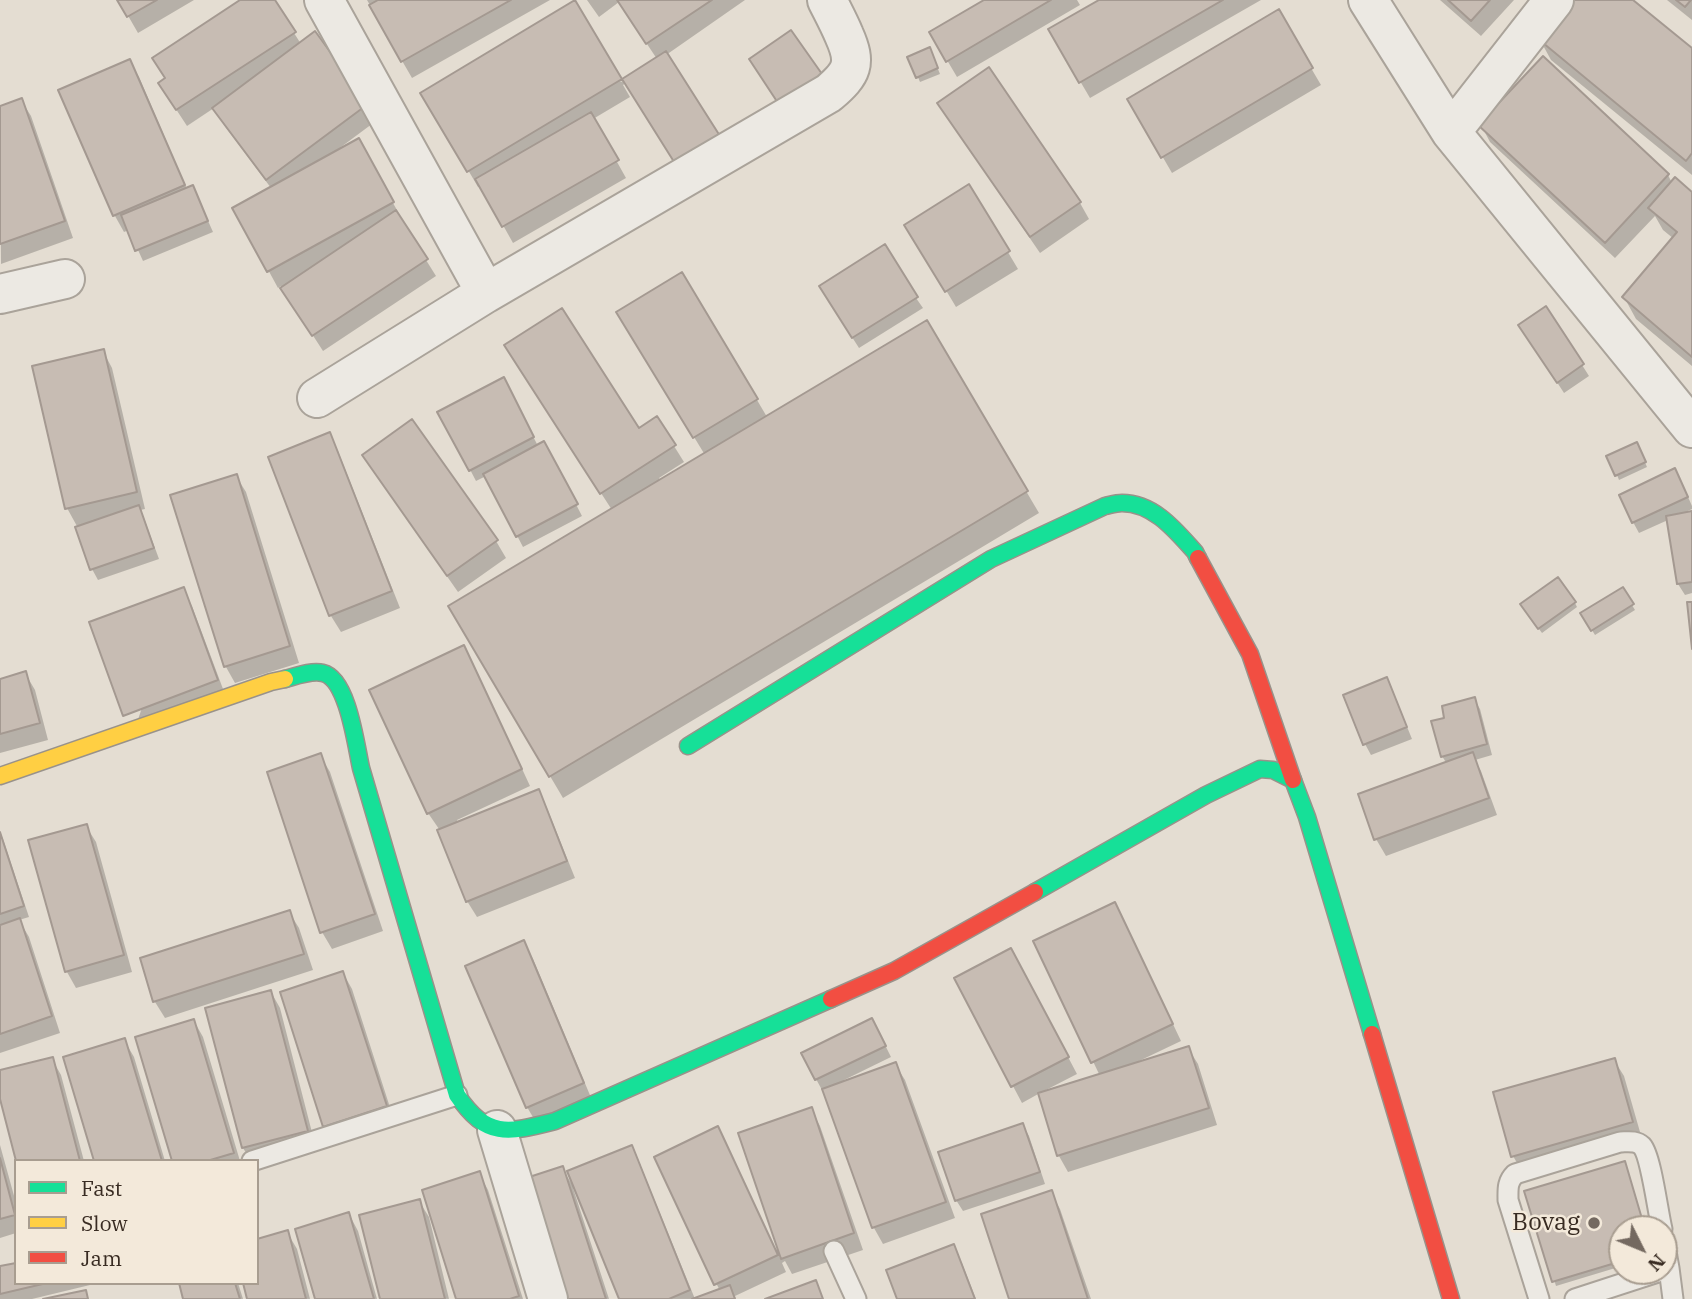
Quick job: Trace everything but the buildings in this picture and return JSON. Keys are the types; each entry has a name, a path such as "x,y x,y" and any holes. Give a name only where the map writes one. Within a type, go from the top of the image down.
{"street":[{"path":"324,0 486,293"},
{"path":"317,398 486,293 829,93 841,82 852,60 827,0"},
{"path":"1368,0 1451,132 1692,428"},
{"path":"1451,132 1555,0"},
{"path":"0,294 65,279"},
{"path":"688,746 991,559 1105,506 1121,503 1136,505 1168,522 1195,552 1250,654 1307,817 1451,1299"},
{"path":"0,776 271,682 323,672 328,674 336,680 349,714 360,768 457,1095 470,1115 497,1130 518,1130 555,1121 894,971 1206,795 1254,772 1265,768 1293,780"},
{"path":"497,1130 548,1299"}],"lane":[{"path":"258,1159 457,1095"},
{"path":"1539,1299 1508,1200 1507,1187 1515,1174 1620,1142 1634,1142 1642,1146 1648,1159 1659,1215"},
{"path":"834,1251 856,1299"},
{"path":"1575,1299 1618,1285"}],"traffic: fast":[{"path":"688,746 991,559 1105,506 1134,504 1154,513 1180,535 1198,558"},
{"path":"285,679 309,673 323,673 332,678 345,700 361,768 457,1095 478,1119 489,1126 511,1130 555,1121 831,999"},
{"path":"1035,892 1206,795 1260,769 1273,770 1293,780 1307,817 1372,1034"}],"traffic: slow":[{"path":"0,776 285,679"}],"traffic: jam":[{"path":"1198,558 1250,654 1293,780"},
{"path":"831,999 894,971 1035,892"},
{"path":"1372,1034 1451,1299"}],"place":[{"name":"Bovag","path":"1594,1223"}]}
